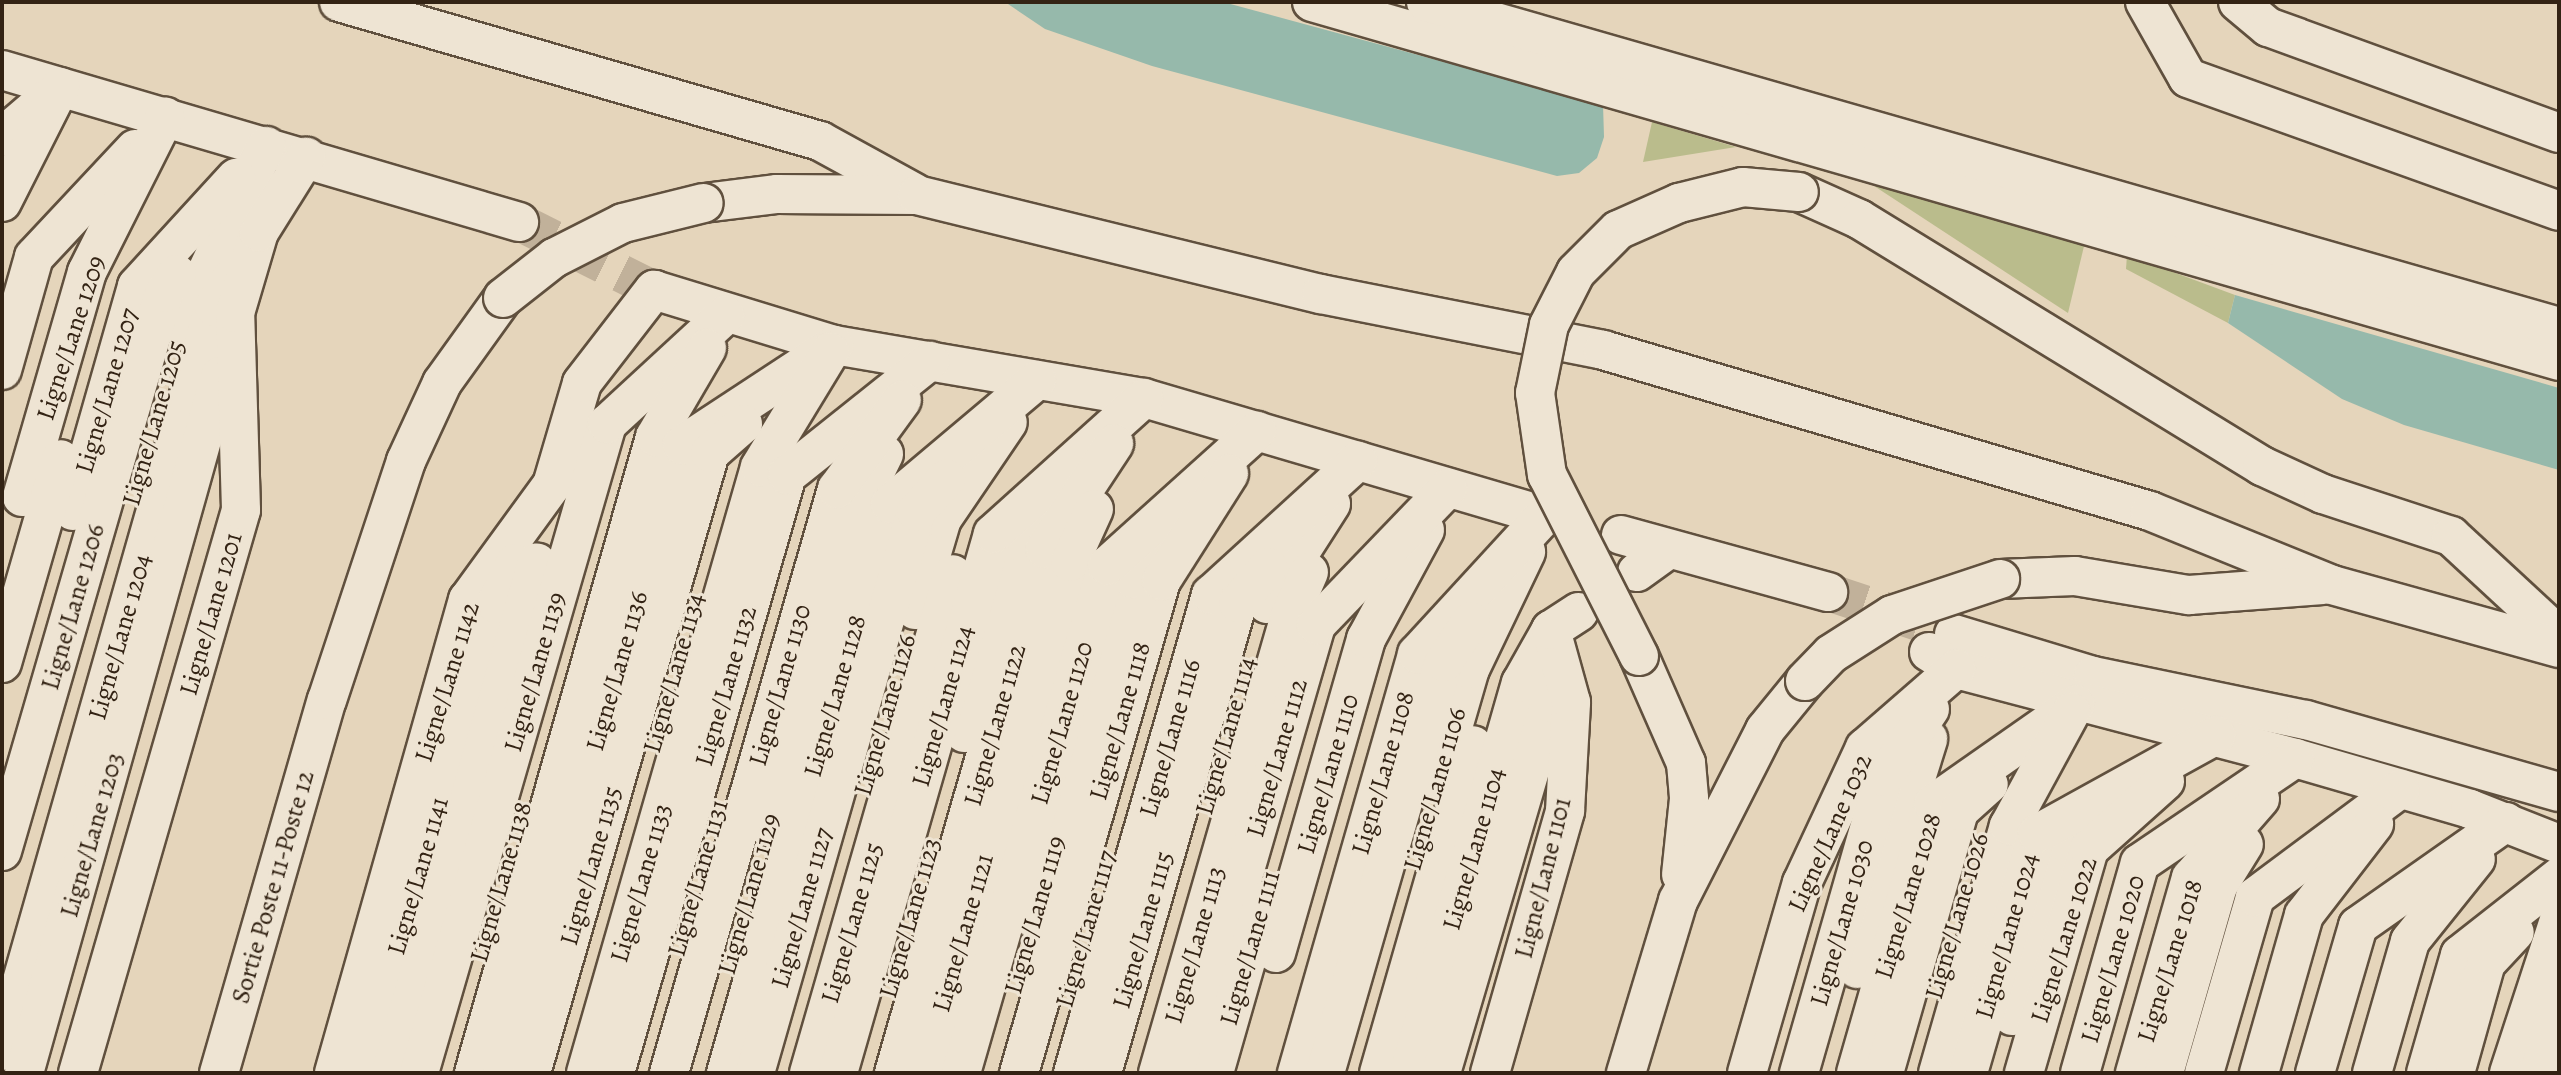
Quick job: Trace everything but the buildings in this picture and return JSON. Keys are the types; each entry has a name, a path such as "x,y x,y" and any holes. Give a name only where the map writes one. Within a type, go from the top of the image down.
{"lane":[{"path":"339,2 820,141 917,195 1321,294 1603,350 2150,510 2332,585 2559,648"},
{"path":"1312,2 2559,360"},
{"path":"1426,2 2559,327"},
{"path":"2145,2 2188,78 2559,211"},
{"path":"2238,2 2268,27 2559,133"},
{"path":"2,70 306,157 519,222"},
{"path":"2,137 60,87"},
{"path":"2,150 60,87"},
{"path":"2,172 60,87"},
{"path":"2,202 60,87"},
{"path":"2,275 9,250 165,117"},
{"path":"2,370 34,257 165,117"},
{"path":"2,474 62,265 165,117"},
{"name":"Ligne/Lane 1209","path":"2,568 87,272 165,117"},
{"path":"2,663 113,279 266,146"},
{"name":"Ligne/Lane 1207","path":"2,760 137,286 266,146"},
{"name":"Ligne/Lane 1206","path":"2,851 164,293 266,146"},
{"name":"Ligne/Lane 1205","path":"2,953 189,300 266,146"},
{"name":"Ligne/Lane 1201","path":"78,1073 241,510 235,313 259,232 306,157"},
{"path":"1678,901 1689,799 1686,764 1639,656 1547,475 1535,393 1549,325 1576,272 1618,230 1679,203 1743,187 1799,192 1859,219 2262,466 2323,494 2451,536 2559,636"},
{"name":"Sortie Poste 11-Poste 12","path":"219,1073 327,700 406,461 442,383 503,298 554,258 622,223 704,203 777,194 917,195"},
{"name":"Ligne/Lane 1204","path":"2,1051 214,307 259,232"},
{"name":"Ligne/Lane 1142","path":"334,1073 468,600 552,485 582,383 654,290 725,315"},
{"path":"54,1073 213,523 235,313"},
{"name":"Ligne/Lane 1203","path":"24,1073 198,465 235,313"},
{"path":"474,1073 655,438 725,315 834,345 1144,398 1544,516"},
{"name":"Ligne/Lane 1139","path":"419,1073 607,424 725,315"},
{"name":"Ligne/Lane 1138","path":"446,1073 631,430 725,315"},
{"name":"Ligne/Lane 1136","path":"502,1073 682,445 834,345"},
{"name":"Ligne/Lane 1135","path":"531,1073 710,453 834,345"},
{"name":"Ligne/Lane 1134","path":"559,1073 735,460 834,345"},
{"name":"Ligne/Lane 1133","path":"586,1073 760,467 834,345"},
{"name":"Ligne/Lane 1132","path":"615,1073 787,475 929,361"},
{"name":"Ligne/Lane 1131","path":"642,1073 811,482 929,361"},
{"name":"Ligne/Lane 1130","path":"669,1073 837,489 929,361"},
{"name":"Ligne/Lane 1129","path":"697,1073 863,497 929,361"},
{"name":"Ligne/Lane 1128","path":"726,1073 890,504 1037,380"},
{"name":"Ligne/Lane 1127","path":"755,1073 916,512 1037,380"},
{"name":"Ligne/Lane 1126","path":"782,1073 942,519 1037,380"},
{"name":"Ligne/Lane 1125","path":"809,1073 966,526 1037,380"},
{"name":"Ligne/Lane 1124","path":"838,1073 993,534 1144,398"},
{"name":"Ligne/Lane 1123","path":"865,1073 1019,541 1144,398"},
{"name":"Ligne/Lane 1122","path":"894,1073 1045,549 1144,398"},
{"name":"Ligne/Lane 1121","path":"923,1073 1070,562 1144,398"},
{"name":"Ligne/Lane 1120","path":"961,1073 1107,566 1257,431"},
{"name":"Ligne/Lane 1119","path":"989,1073 1132,579 1257,431"},
{"name":"Ligne/Lane 1118","path":"1019,1073 1161,581 1257,431"},
{"name":"Ligne/Lane 1117","path":"1045,1073 1184,588 1257,431"},
{"name":"Ligne/Lane 1116","path":"1073,1073 1211,595 1358,461"},
{"name":"Ligne/Lane 1115","path":"1102,1073 1238,603 1358,461"},
{"name":"Ligne/Lane 1114","path":"1129,1073 1263,610 1358,461"},
{"name":"Ligne/Lane 1113","path":"1158,1073 1289,618 1358,461"},
{"path":"391,1073 536,563 552,485"},
{"name":"Ligne/Lane 1141","path":"362,1073 496,604 552,485"},
{"path":"1269,1073 1392,647 1448,488"},
{"name":"Ligne/Lane 1112","path":"1186,1073 1316,625 1448,488"},
{"name":"Ligne/Lane 1111","path":"1214,1073 1341,632 1448,488"},
{"name":"Ligne/Lane 1110","path":"1241,1073 1366,639 1448,488"},
{"path":"1325,1073 1444,662 1544,516"},
{"path":"1379,1073 1544,516"},
{"name":"Ligne/Lane 1108","path":"1297,1073 1417,654 1544,516"},
{"name":"Ligne/Lane 1106","path":"1353,1073 1470,669 1544,516"},
{"path":"1621,536 1828,592"},
{"path":"1637,572 1669,549"},
{"path":"1626,1073 1678,901 1765,730 1805,681 1832,654 1892,615 2000,579 2076,576 2189,595 2332,585"},
{"path":"1441,1073 1550,703 1565,621"},
{"name":"Ligne/Lane 1101","path":"1490,1073 1565,811 1570,702 1565,621"},
{"name":"Ligne/Lane 1104","path":"1409,1073 1521,683 1565,621"},
{"path":"1946,652 2076,704 2216,735 2506,822 2559,844"},
{"path":"1946,652 2093,676 2306,720 2559,792"},
{"path":"1768,1073 1820,887 1869,773 1946,652"},
{"path":"1827,1073 1946,652"},
{"name":"Ligne/Lane 1032","path":"1747,1073 1802,883 1865,748 1946,652"},
{"name":"Ligne/Lane 1030","path":"1800,1073 1884,777 1946,652"},
{"path":"1465,1073 1570,702"},
{"path":"1884,1073 1959,811 2076,704"},
{"path":"1938,1073 2009,826 2076,704"},
{"name":"Ligne/Lane 1028","path":"1856,1073 1933,804 2076,704"},
{"name":"Ligne/Lane 1026","path":"1911,1073 1984,819 2076,704"},
{"path":"1996,1073 2063,841 2216,735"},
{"path":"2050,1073 2112,856 2216,735"},
{"name":"Ligne/Lane 1024","path":"1968,1073 2037,834 2216,735"},
{"name":"Ligne/Lane 1022","path":"2024,1073 2089,849 2216,735"},
{"path":"2107,1073 2165,870 2295,758"},
{"path":"2164,1073 2218,886 2295,758"},
{"name":"Ligne/Lane 1020","path":"2080,1073 2140,863 2295,758"},
{"name":"Ligne/Lane 1018","path":"2135,1073 2191,878 2295,758"},
{"path":"2204,1073 2255,897 2400,789"},
{"path":"2230,1073 2278,904 2400,789"},
{"path":"2259,1073 2304,915 2400,789"},
{"path":"2286,1073 2330,918 2400,789"},
{"path":"2315,1073 2358,926 2506,822"},
{"path":"2343,1073 2383,933 2506,822"},
{"path":"2372,1073 2410,941 2506,822"},
{"path":"2398,1073 2434,947 2506,822"},
{"path":"2426,1073 2460,955 2559,877"},
{"path":"2455,1073 2486,963 2559,884"},
{"path":"2481,1073 2511,970 2559,896"},
{"path":"2509,1073 2559,920"},
{"path":"2539,1073 2559,1003"}],"green space":[{"path":"1652,122 1736,147 1643,162"},
{"path":"1865,180 2085,242 2068,313"},
{"path":"2127,255 2235,295 2228,323 2126,269"}],"shaded area":[{"path":"1005,2 1223,2 1603,105 1604,137 1597,158 1579,173 1557,176 1152,66 1045,29"},
{"path":"2235,295 2559,388 2559,470 2404,425 2342,399 2228,323"}],"tunnel":[{"path":"519,222 654,290"},
{"path":"1828,592 1954,634"}]}
